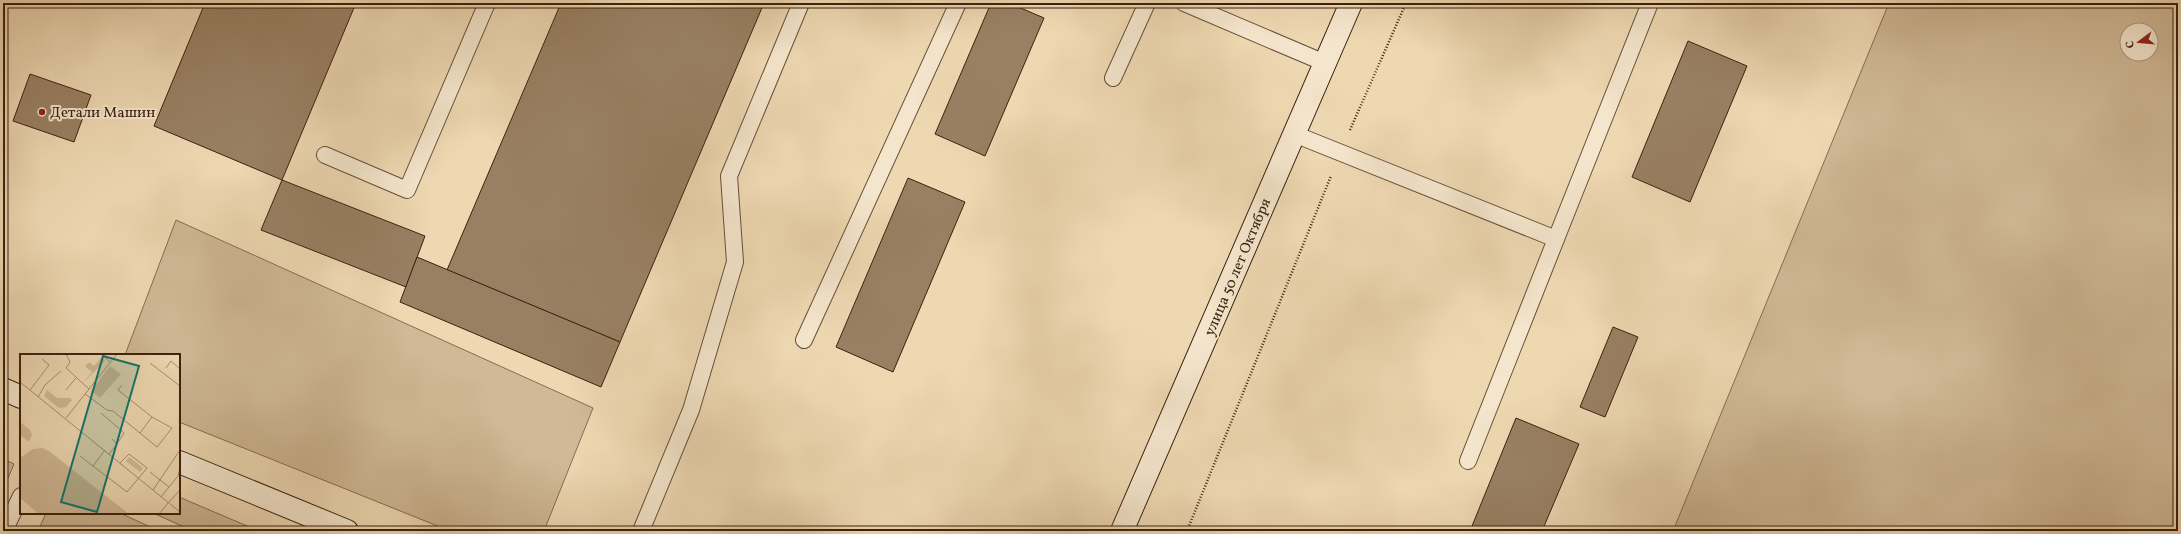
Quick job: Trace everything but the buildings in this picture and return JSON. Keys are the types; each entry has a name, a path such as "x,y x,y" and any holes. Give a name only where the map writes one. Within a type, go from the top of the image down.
{"main road":[{"name":"улица 50 лет Октября","path":"1122,531 1351,3"},
{"path":"3,389 20,397"},
{"path":"180,462 347,531"}],"lane":[{"path":"325,155 407,190 488,3"},
{"path":"641,531 691,410 735,262 729,176 801,3"},
{"path":"804,340 958,3"},
{"path":"1113,78 1147,3"},
{"path":"1184,3 1325,63"},
{"path":"1468,461 1650,3"},
{"path":"1294,134 1556,239"},
{"path":"4,531 20,498"}],"path":[{"path":"1187,531 1341,153 1406,3"}],"shaded area":[{"path":"1889,3 2178,3 2178,531 1673,531"},
{"path":"176,220 593,408 544,531 450,531 180,422 180,354 125,354"},
{"path":"3,459 14,464 3,490"},
{"path":"180,497 259,531 193,531 155,514 180,514"},
{"path":"46,514 122,514 159,531 38,531"}],"place":[{"name":"Детали Машин","path":"42,112"}]}
